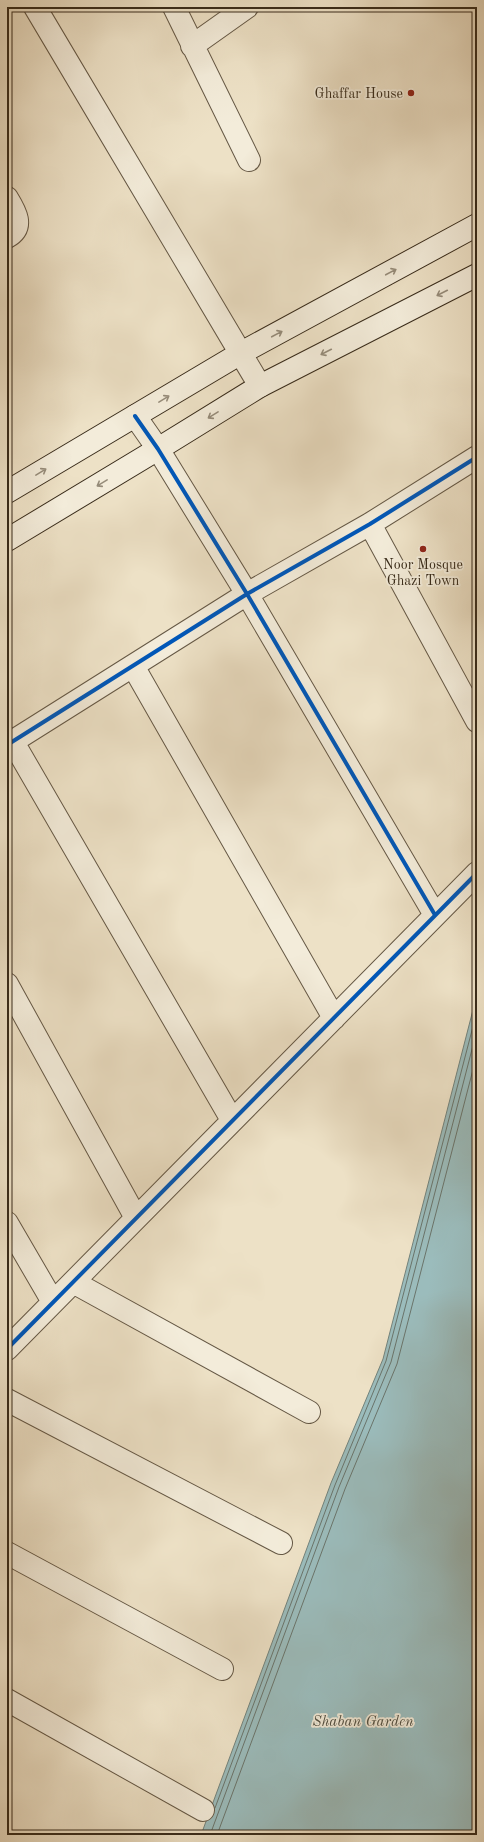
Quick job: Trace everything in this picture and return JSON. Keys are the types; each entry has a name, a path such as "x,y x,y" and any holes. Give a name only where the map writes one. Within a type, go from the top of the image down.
{"street":[{"path":"35,7 260,386"},
{"path":"174,7 249,160"},
{"path":"192,46 247,7"},
{"path":"7,198 18,221 16,229 7,237"},
{"path":"7,492 240,353 477,226"},
{"path":"7,540 260,386 477,275"},
{"path":"135,416 158,449 247,594 435,915"},
{"path":"232,1120 10,743 247,594 370,524 477,457"},
{"path":"370,524 477,721"},
{"path":"133,666 334,1018"},
{"path":"7,1349 477,873"},
{"path":"7,984 136,1218"},
{"path":"7,1223 53,1302"},
{"path":"73,1282 309,1412"},
{"path":"7,1400 281,1542"},
{"path":"7,1553 222,1669"},
{"path":"7,1700 203,1810"}],"water":[{"name":"Shaban Garden","path":"474,1006 477,1007 477,1835 201,1835 331,1483 383,1359"}],"cycle path":[{"path":"135,416 158,449 247,594 435,915"},
{"path":"7,745 247,594 370,524 477,457"},
{"path":"7,1349 477,873"}],"place":[{"name":"Ghaffar House","path":"411,93"},
{"name":"Noor Mosque Ghazi Town","path":"423,549"}]}
